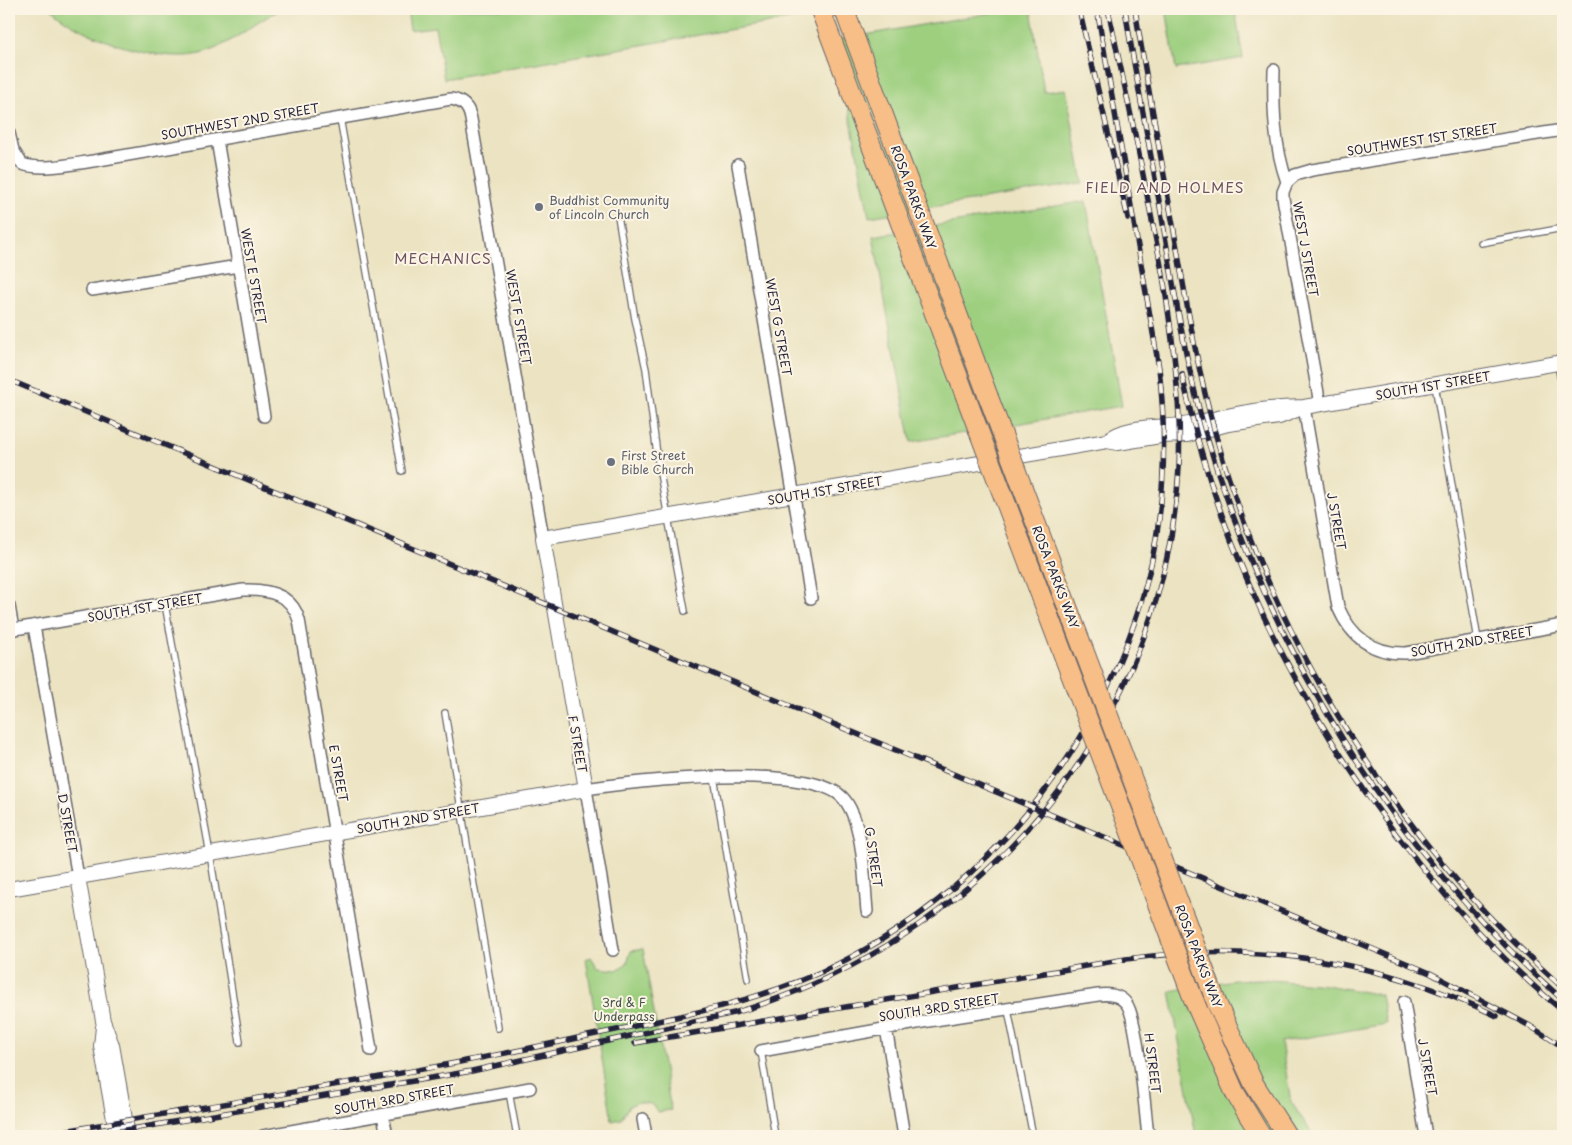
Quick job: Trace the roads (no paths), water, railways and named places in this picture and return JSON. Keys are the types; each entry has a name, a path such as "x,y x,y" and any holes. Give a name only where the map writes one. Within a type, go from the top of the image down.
{"highway":[{"name":"ROSA PARKS WAY","path":"820,9 1193,998 1235,1093 1261,1136"},
{"name":"ROSA PARKS WAY","path":"844,9 1217,1004 1254,1084 1287,1136"}],"street":[{"name":"WEST J STREET","path":"1274,70 1275,126 1282,167 1287,182 1283,198 1320,404"},
{"name":"SOUTHWEST 2ND STREET","path":"9,133 12,150 22,164 37,166 73,164 452,99 462,102"},
{"name":"WEST F STREET","path":"462,102 466,106 471,119 543,538"},
{"name":"SOUTHWEST 1ST STREET","path":"1287,182 1295,175 1312,170 1563,130"},
{"name":"WEST E STREET","path":"217,140 264,416"},
{"name":"WEST G STREET","path":"738,165 794,495"},
{"path":"92,290 238,266"},
{"name":"SOUTH 1ST STREET","path":"543,538 1107,441 1116,433 1187,425 1220,416 1278,407 1304,407 1435,385 1562,367"},
{"name":"J STREET","path":"1304,407 1338,607 1344,622 1355,635"},
{"path":"794,495 811,598"},
{"name":"F STREET","path":"543,538 614,950"},
{"name":"SOUTH 1ST STREET","path":"11,629 243,590 268,591 282,596"},
{"name":"E STREET","path":"282,596 295,608 299,620 372,1050"},
{"path":"9,606 11,629"},
{"name":"SOUTH 2ND STREET","path":"1355,635 1374,648 1395,654 1563,625"},
{"name":"D STREET","path":"34,626 103,1021 112,1045 128,1136"},
{"name":"SOUTH 2ND STREET","path":"9,889 586,789 653,780 714,777 787,780 829,788"},
{"name":"G STREET","path":"829,788 843,797 853,816 867,911"},
{"name":"SOUTH 3RD STREET","path":"762,1051 886,1028 1098,995 1107,994 1120,997"},
{"name":"H STREET","path":"1120,997 1129,1007 1134,1022 1148,1136"},
{"name":"J STREET","path":"1404,1002 1426,1136"},
{"name":"D STREET","path":"103,1021 102,1046 116,1136"},
{"path":"886,1028 904,1136"},
{"name":"SOUTH 3RD STREET","path":"263,1136 530,1088"},
{"path":"383,1115 387,1136"},
{"path":"643,1119 646,1136"}],"lane":[{"path":"340,118 402,471"},
{"path":"618,216 635,319 646,369 684,611"},
{"path":"1481,243 1563,228"},
{"path":"1435,385 1478,640"},
{"path":"165,604 210,854 240,1042"},
{"path":"445,714 498,1028"},
{"path":"714,777 748,979"},
{"path":"1008,1010 1033,1136"},
{"path":"762,1051 775,1136"},
{"path":"509,1092 517,1136"}],"railway":[{"path":"1079,9 1128,218"},
{"path":"36,1136 308,1090 511,1052 711,1009 743,1000 807,978 838,964 879,941 955,887 989,855 1049,785 1075,747 1098,706 1118,665 1134,624 1156,542 1164,457 1159,368 1097,9"},
{"path":"1108,9 1163,276"},
{"path":"1125,9 1192,378 1205,431 1232,512 1264,591 1301,667 1344,741 1391,811 1444,878 1501,941 1563,1000"},
{"path":"1135,9 1203,385 1216,436 1241,514 1272,590 1309,665 1351,737 1398,806 1449,871 1504,932 1563,988"},
{"path":"91,1136 472,1071 734,1013 823,980 905,934 979,877 1043,811 1096,736 1138,653 1166,563 1179,468 1180,443 1178,393 1162,269"},
{"path":"1182,374 1200,446 1222,516 1250,585 1282,652 1317,717 1357,780 1401,840 1447,897 1503,957 1563,1011"},
{"path":"9,380 1430,973 1530,1026 1563,1047"},
{"path":"635,1043 1126,959 1221,952 1269,954 1316,960 1362,969 1408,981 1453,997 1497,1016"}],"place":[{"name":"Buddhist Community of Lincoln Church","path":"539,207"},
{"name":"First Street Bible Church","path":"611,462"}],"district":[{"name":"FIELD AND HOLMES","path":"1165,187"},
{"name":"MECHANICS","path":"443,258"}],"park label":[{"name":"3rd & F Underpass","path":"624,1009"}]}
